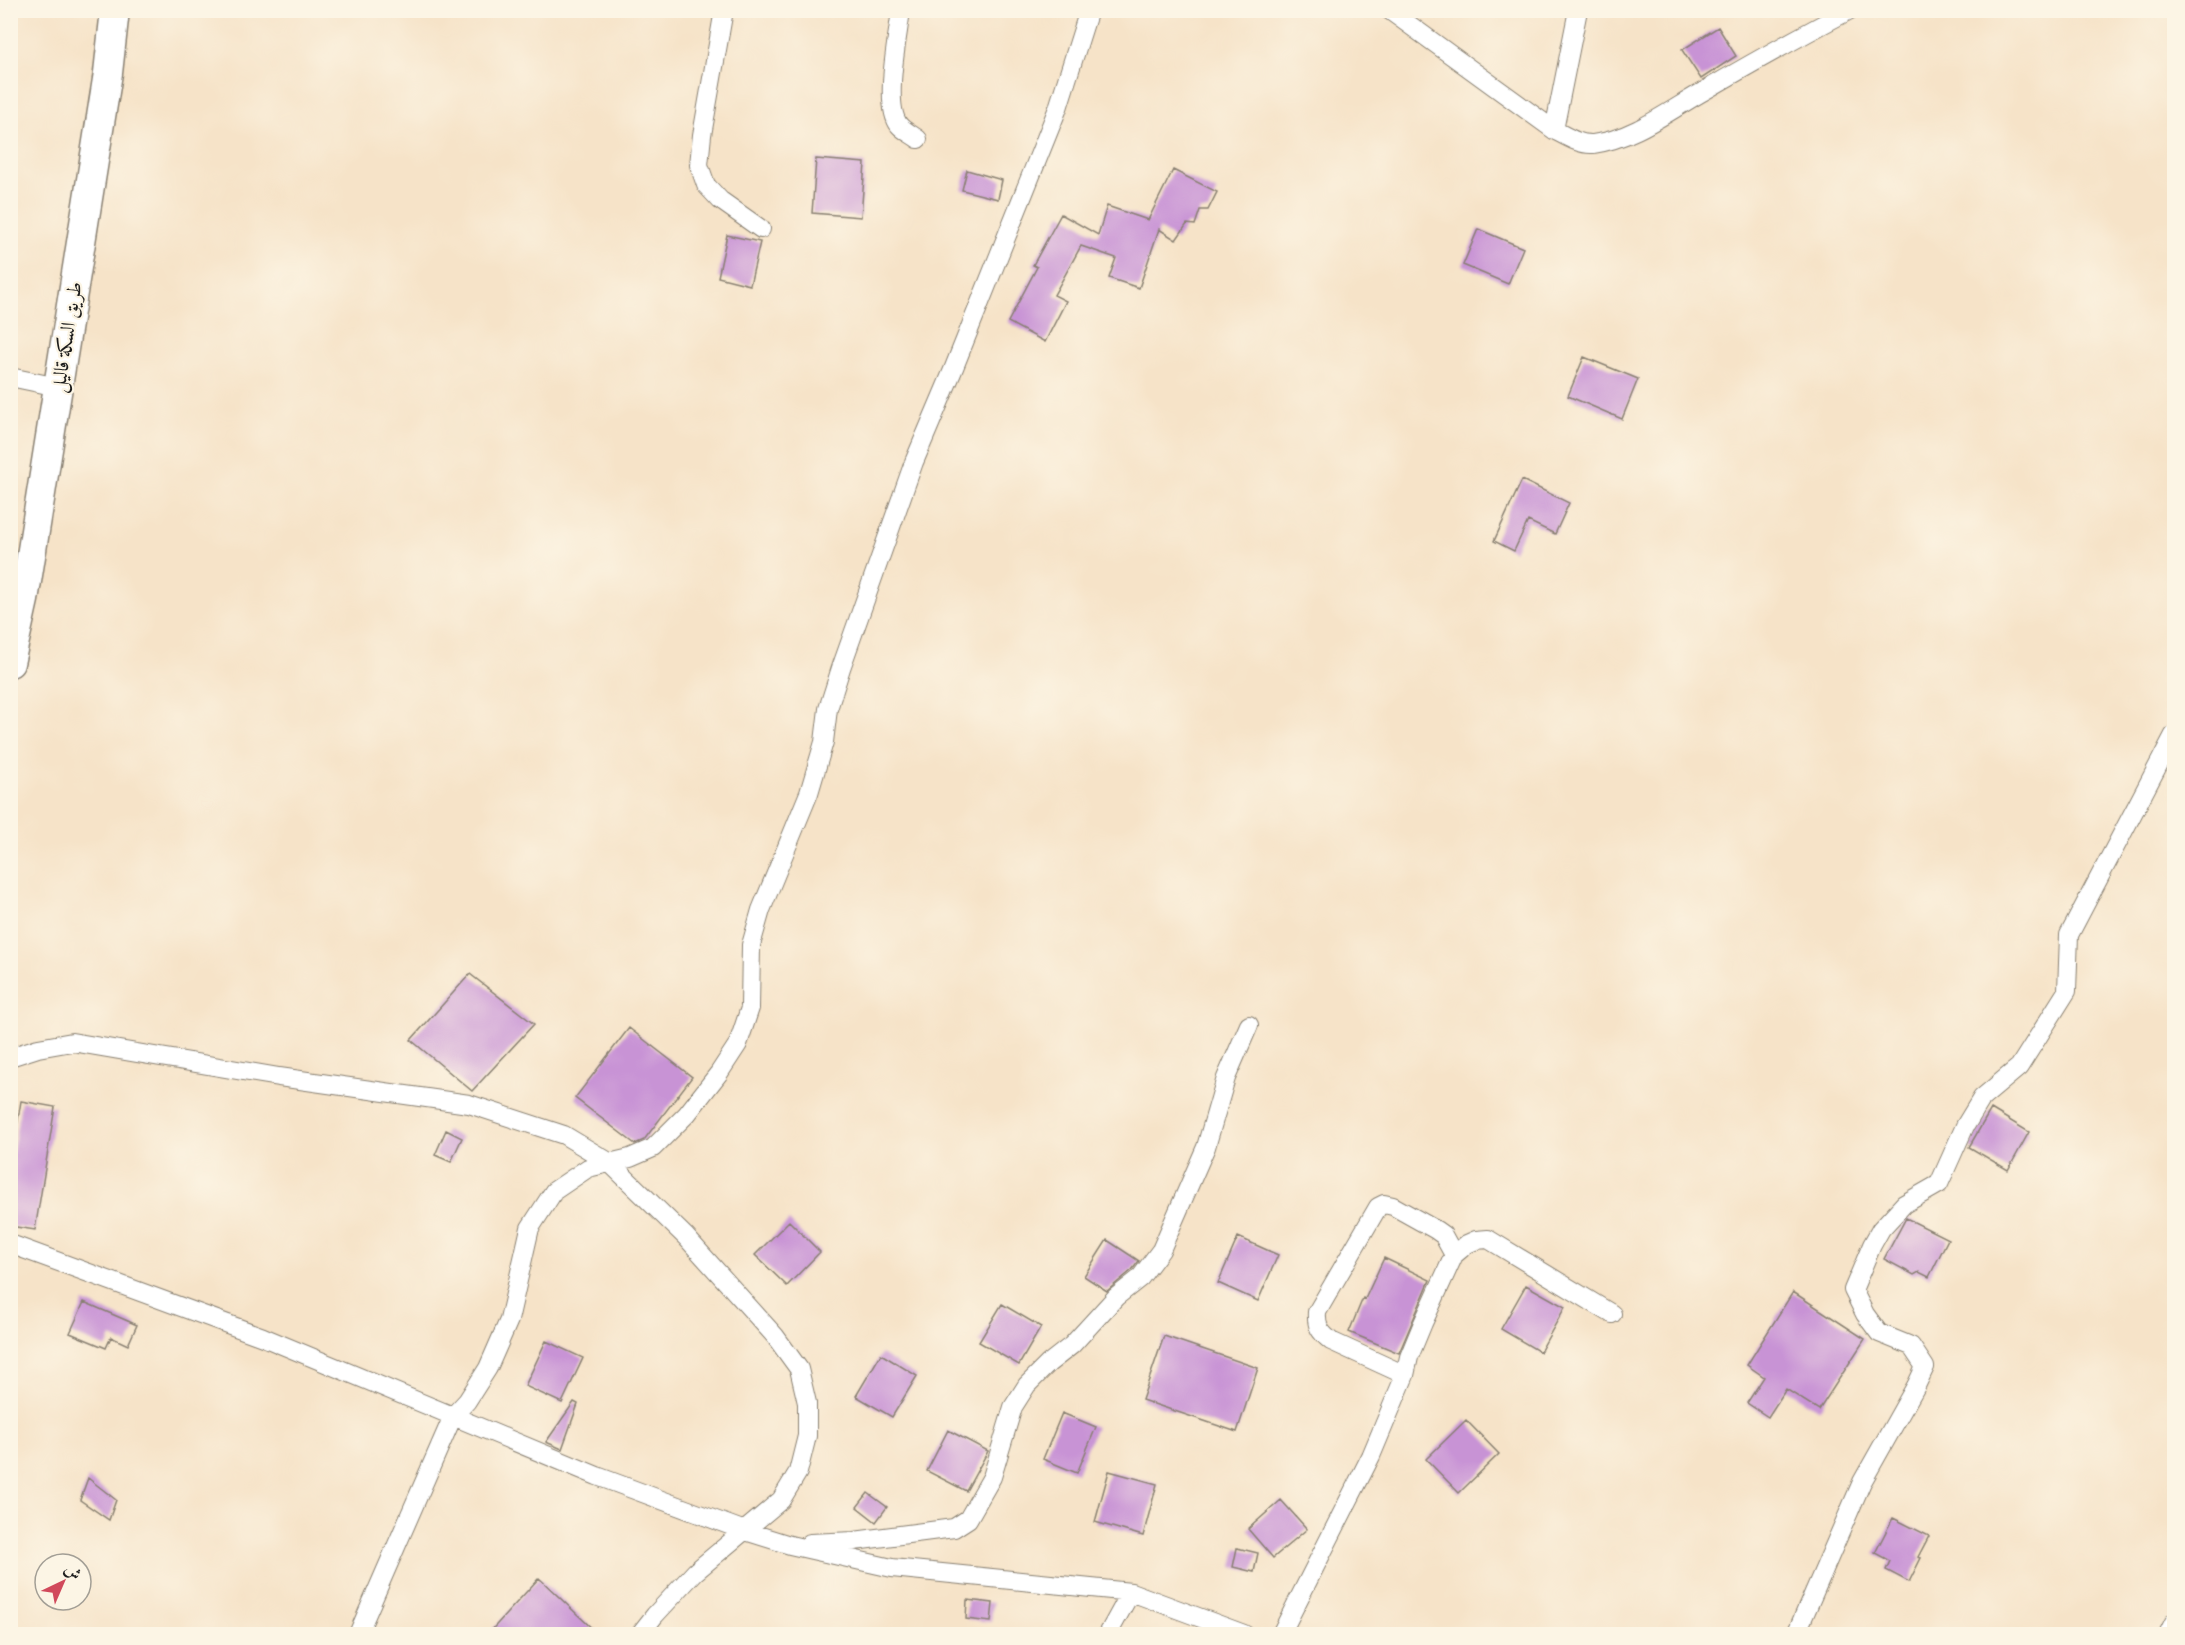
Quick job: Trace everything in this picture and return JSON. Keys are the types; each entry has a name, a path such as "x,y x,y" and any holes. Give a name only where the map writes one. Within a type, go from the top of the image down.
{"main road":[{"name":"طريق السكة قاليل","path":"10,663 14,625 58,387 108,73 115,10"}],"street":[{"path":"724,10 702,135 699,165 706,185 720,200 761,229"},
{"path":"901,10 891,90 892,107 899,125 918,139"},
{"path":"358,1635 453,1416 468,1401 488,1368 509,1320 530,1228 554,1191 588,1168 630,1158 653,1149 700,1098 738,1044 750,1008 751,945 760,910 809,794 824,742 828,709 841,668 914,462 1058,108 1089,10"},
{"path":"1389,10 1554,130 1573,140 1590,144 1614,140 1647,123 1850,10"},
{"path":"1554,130 1578,10"},
{"path":"10,377 58,387"},
{"path":"1796,1635 1862,1482 1925,1367 1911,1346 1879,1333 1865,1314 1853,1290 1881,1229 1904,1204 1939,1184 1965,1126 1982,1098 2019,1067 2067,991 2069,935 2175,735"},
{"path":"790,1545 921,1533 954,1528 968,1519 992,1477 1013,1407 1028,1385 1049,1363 1072,1345 1116,1297 1140,1278 1161,1250 1206,1147 1226,1078 1249,1025"},
{"path":"10,1057 38,1048 72,1042 279,1077 469,1104 564,1135 609,1162 686,1237 775,1336 799,1369 807,1403 807,1436 798,1472 781,1500 695,1572 655,1615 640,1635"},
{"path":"1405,1375 1331,1341 1321,1333 1316,1325 1317,1312 1378,1207 1384,1204 1393,1206 1437,1230 1443,1235 1454,1255"},
{"path":"1281,1635 1371,1456 1405,1375 1409,1357 1454,1255 1467,1244 1476,1240 1488,1239 1612,1314"},
{"path":"10,1244 263,1337 597,1476 745,1531 790,1545 892,1568 1131,1592 1244,1635"},
{"path":"1108,1635 1131,1592"},
{"path":"2168,1635 2175,1622"}],"building":[{"path":"1718,27 1736,56 1701,79 1682,50"},
{"path":"816,159 865,163 861,217 812,213"},
{"path":"967,170 1002,180 998,199 962,190"},
{"path":"1173,170 1217,192 1208,210 1200,210 1195,225 1187,224 1176,240 1159,229 1139,288 1109,278 1116,258 1081,246 1054,295 1066,301 1045,342 1008,322 1037,267 1033,265 1061,214 1098,235 1107,206 1148,220"},
{"path":"1478,229 1523,248 1508,284 1463,265"},
{"path":"727,235 760,242 750,285 718,277"},
{"path":"1584,357 1638,379 1622,419 1568,396"},
{"path":"1522,480 1569,503 1555,534 1528,521 1514,551 1494,541"},
{"path":"470,974 534,1024 472,1091 411,1040"},
{"path":"629,1028 692,1077 644,1140 635,1144 575,1098"},
{"path":"21,1101 55,1107 35,1230 10,1226 10,1169"},
{"path":"1991,1109 2029,1132 2008,1170 1969,1147"},
{"path":"446,1130 462,1138 451,1162 435,1155"},
{"path":"1906,1218 1948,1239 1929,1277 1919,1272 1914,1275 1884,1259"},
{"path":"789,1221 820,1252 787,1286 755,1255"},
{"path":"1238,1237 1278,1255 1258,1301 1218,1283"},
{"path":"1107,1240 1139,1261 1107,1291 1084,1276"},
{"path":"1384,1258 1430,1280 1399,1353 1349,1332 1363,1298 1365,1299"},
{"path":"1526,1285 1565,1307 1540,1352 1501,1329"},
{"path":"1793,1292 1865,1339 1819,1410 1786,1389 1768,1417 1747,1403 1764,1377 1747,1365"},
{"path":"84,1302 137,1325 128,1345 111,1337 106,1348 70,1333"},
{"path":"1002,1304 1041,1327 1019,1365 979,1342"},
{"path":"1164,1336 1258,1368 1237,1432 1142,1400"},
{"path":"546,1341 583,1358 562,1403 525,1386"},
{"path":"881,1354 917,1376 892,1417 856,1396"},
{"path":"574,1402 578,1404 562,1449 546,1442"},
{"path":"1062,1413 1096,1427 1077,1473 1043,1459"},
{"path":"1466,1420 1499,1454 1459,1493 1426,1459"},
{"path":"948,1430 988,1451 966,1491 927,1471"},
{"path":"1109,1471 1157,1484 1143,1536 1095,1522"},
{"path":"88,1478 116,1500 109,1520 80,1500"},
{"path":"868,1493 887,1507 876,1522 857,1507"},
{"path":"1281,1500 1307,1529 1273,1558 1248,1529"},
{"path":"1893,1518 1929,1536 1909,1582 1886,1570 1890,1561 1875,1553"},
{"path":"1237,1548 1258,1553 1254,1572 1233,1567"},
{"path":"539,1578 599,1635 487,1635"},
{"path":"967,1600 993,1603 991,1622 966,1619"}]}
